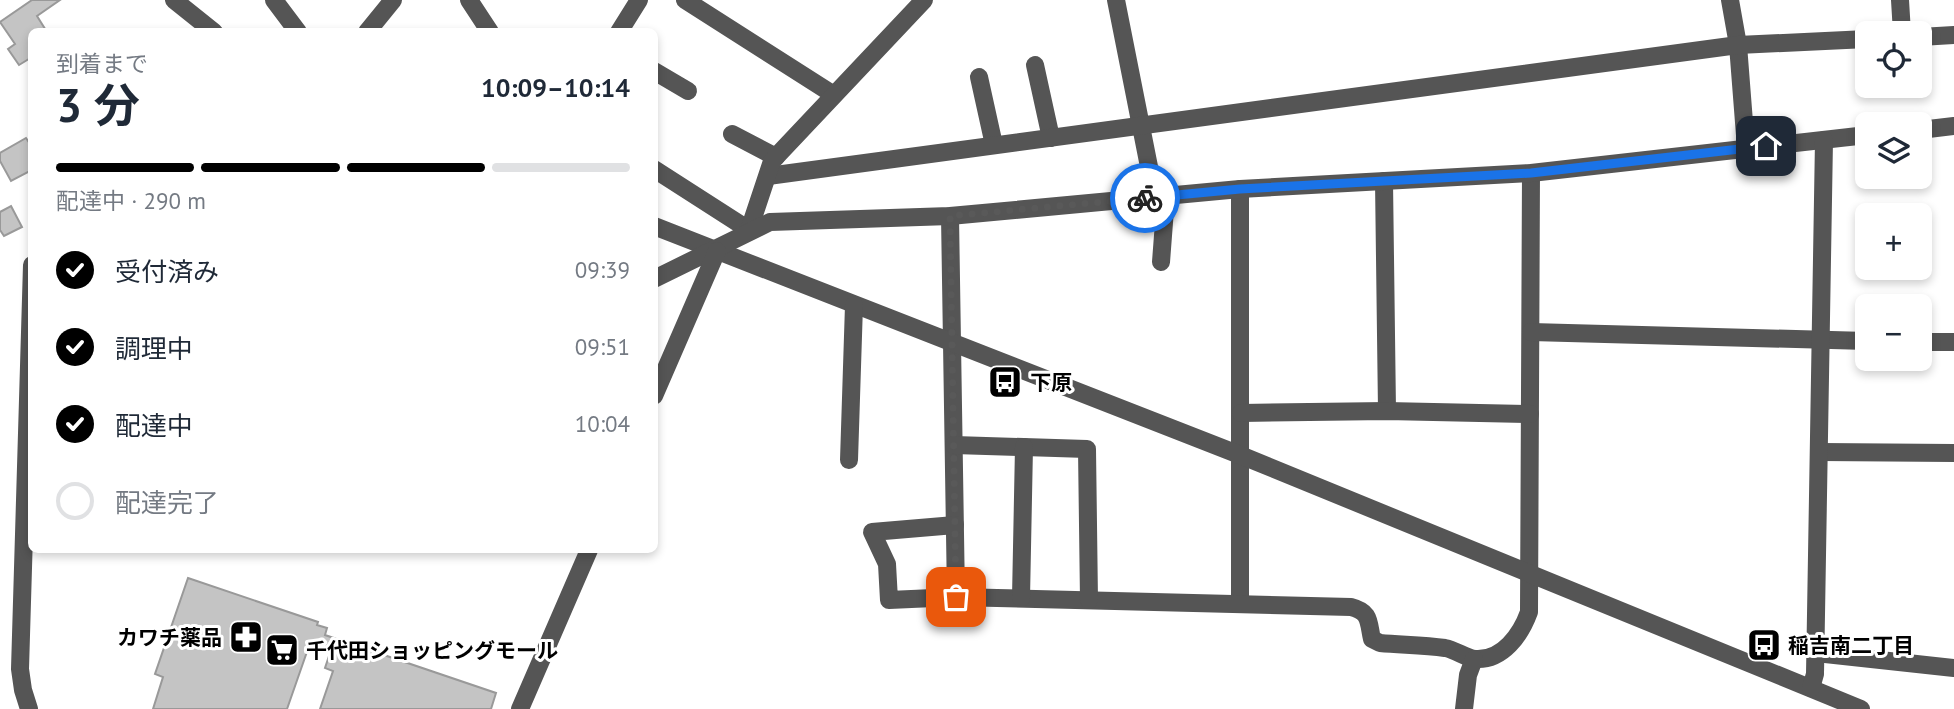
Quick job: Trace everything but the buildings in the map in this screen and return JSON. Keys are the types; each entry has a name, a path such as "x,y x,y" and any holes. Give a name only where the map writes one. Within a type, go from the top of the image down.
{"street":[{"path":"174,0 207,28"},
{"path":"274,0 295,28"},
{"path":"370,28 393,0"},
{"path":"469,0 487,28"},
{"path":"622,28 639,0"},
{"path":"685,0 834,95"},
{"path":"749,230 776,157 923,0"},
{"path":"1116,0 1140,125 1160,197 1160,262"},
{"path":"1730,0 1738,44 1746,148"},
{"path":"1900,0 1901,21"},
{"path":"1932,36 1954,35"},
{"path":"768,176 1738,44 1855,39"},
{"path":"1035,65 1051,138"},
{"path":"658,73 688,91"},
{"path":"979,76 994,145"},
{"path":"1932,129 1954,126"},
{"path":"732,134 776,157"},
{"path":"658,277 717,251 749,230 770,222 950,216 1240,189 1531,173 1855,136"},
{"path":"1821,697 1815,674 1824,140"},
{"path":"658,172 749,230"},
{"path":"955,525 872,532 887,564 889,600 956,597 1351,607 1362,610 1369,616 1372,639 1380,643 1447,648 1474,659 1487,657 1520,636 1529,612 1531,173"},
{"path":"1384,181 1387,411"},
{"path":"1240,189 1240,604"},
{"path":"950,216 956,597"},
{"path":"658,228 1240,455 1530,572 1821,697 1861,709"},
{"path":"658,387 717,251"},
{"path":"849,460 854,304"},
{"path":"1531,332 1855,341"},
{"path":"1932,342 1954,342"},
{"path":"28,400 20,669 29,709"},
{"path":"1241,413 1387,411 1530,414"},
{"path":"954,445 1087,449 1089,600"},
{"path":"1021,598 1024,447"},
{"path":"1820,452 1954,453"},
{"path":"520,709 588,553"},
{"path":"1816,653 1954,668"},
{"path":"1464,709 1468,675 1474,659"}],"way so far":[{"path":"956,597 950,216 1145,198"}],"place":[{"name":"下原","path":"1005,382"},
{"name":"カワチ薬品","path":"246,637"},
{"name":"稲吉南二丁目","path":"1764,645"},
{"name":"千代田ショッピングモール","path":"282,650"}],"route":[{"path":"1145,198 1240,189 1531,173 1766,146"}]}
